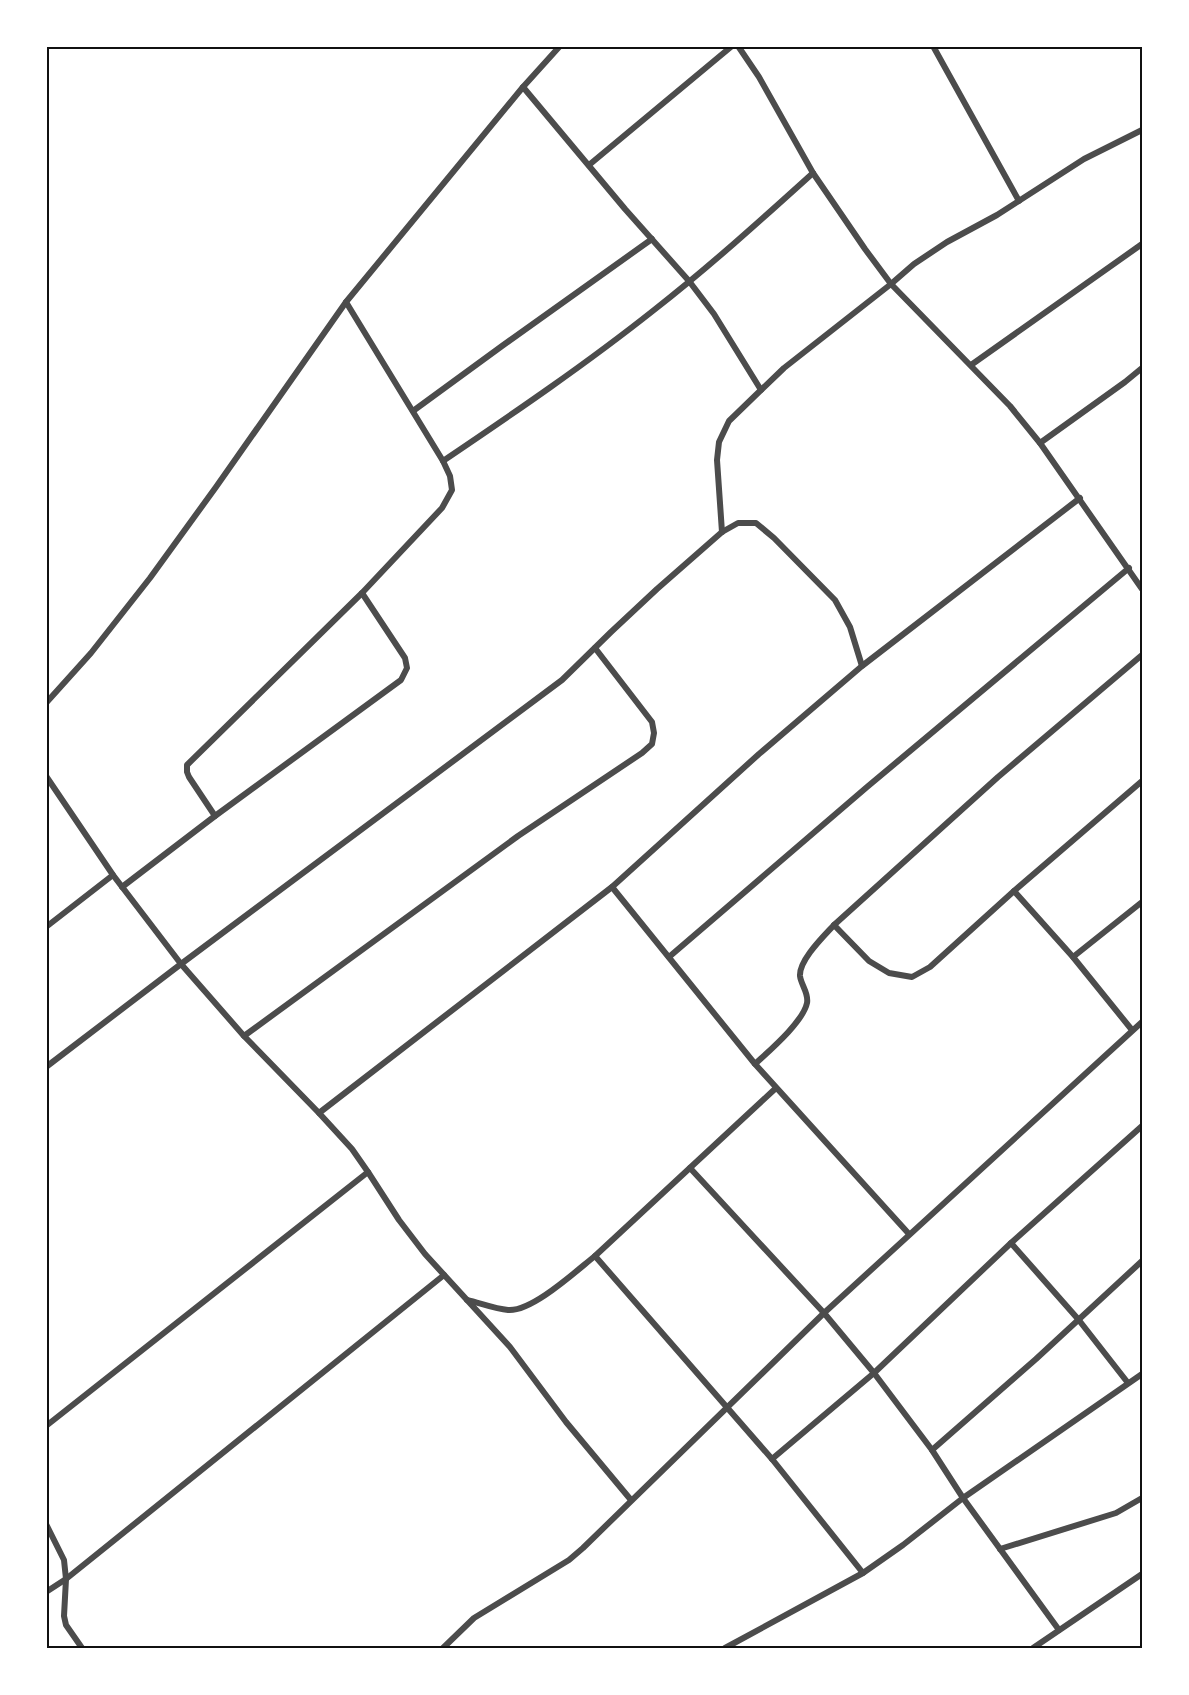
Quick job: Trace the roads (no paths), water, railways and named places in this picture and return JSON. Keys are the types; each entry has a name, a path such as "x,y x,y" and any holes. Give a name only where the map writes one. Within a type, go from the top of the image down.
{"street":[{"path":"46,703 91,652 150,578 346,302 523,87 560,46"},
{"path":"589,165 732,46"},
{"path":"738,46 759,77 813,173 891,284 1010,406 1040,443 1143,588"},
{"path":"933,46 1019,201"},
{"path":"523,87 689,281 714,314 761,390"},
{"path":"722,532 717,460 719,442 729,421 784,368 914,264 947,242 997,215 1084,159 1143,130"},
{"path":"443,461 547,390 654,310 813,173"},
{"path":"413,411 652,239"},
{"path":"971,365 1143,244"},
{"path":"215,816 186,772 187,765 362,593 442,508 452,490 450,476 443,461 346,302"},
{"path":"1040,443 1143,368"},
{"path":"319,1113 612,887 759,754 862,666 1080,498"},
{"path":"46,1067 562,680 657,589 722,532 738,523 756,523 836,600 850,627 862,666"},
{"path":"669,957 867,787 1129,568"},
{"path":"122,887 401,680 407,668 405,658 362,593"},
{"path":"244,1036 518,836 652,744 654,733 651,722 595,648"},
{"path":"755,1064 790,1030 804,1010 807,1004 806,992 800,975 804,961 834,925 998,777 1143,655"},
{"path":"46,776 113,875 181,964 244,1036 352,1149 399,1220 425,1254 510,1347 566,1422 631,1500"},
{"path":"834,925 869,961 889,973 912,977 930,968 1014,891 1143,781"},
{"path":"46,927 113,875"},
{"path":"612,887 755,1064 909,1234"},
{"path":"1014,891 1073,957 1132,1030"},
{"path":"1073,957 1143,902"},
{"path":"443,1648 474,1618 569,1560 824,1313 1143,1022"},
{"path":"466,1299 507,1310 526,1307 595,1256 776,1088"},
{"path":"772,1459 874,1373 1011,1243 1143,1126"},
{"path":"690,1168 824,1313 874,1373 932,1450 963,1498 1059,1630"},
{"path":"46,1426 368,1172"},
{"path":"1011,1243 1078,1319 1128,1383"},
{"path":"595,1256 772,1459 863,1573"},
{"path":"932,1450 1143,1261"},
{"path":"46,1592 66,1580 444,1275"},
{"path":"725,1648 863,1573 963,1498 1143,1374"},
{"path":"1000,1549 1116,1513 1143,1498"},
{"path":"46,1524 64,1560 66,1625 82,1648"},
{"path":"1033,1648 1143,1574"}]}
